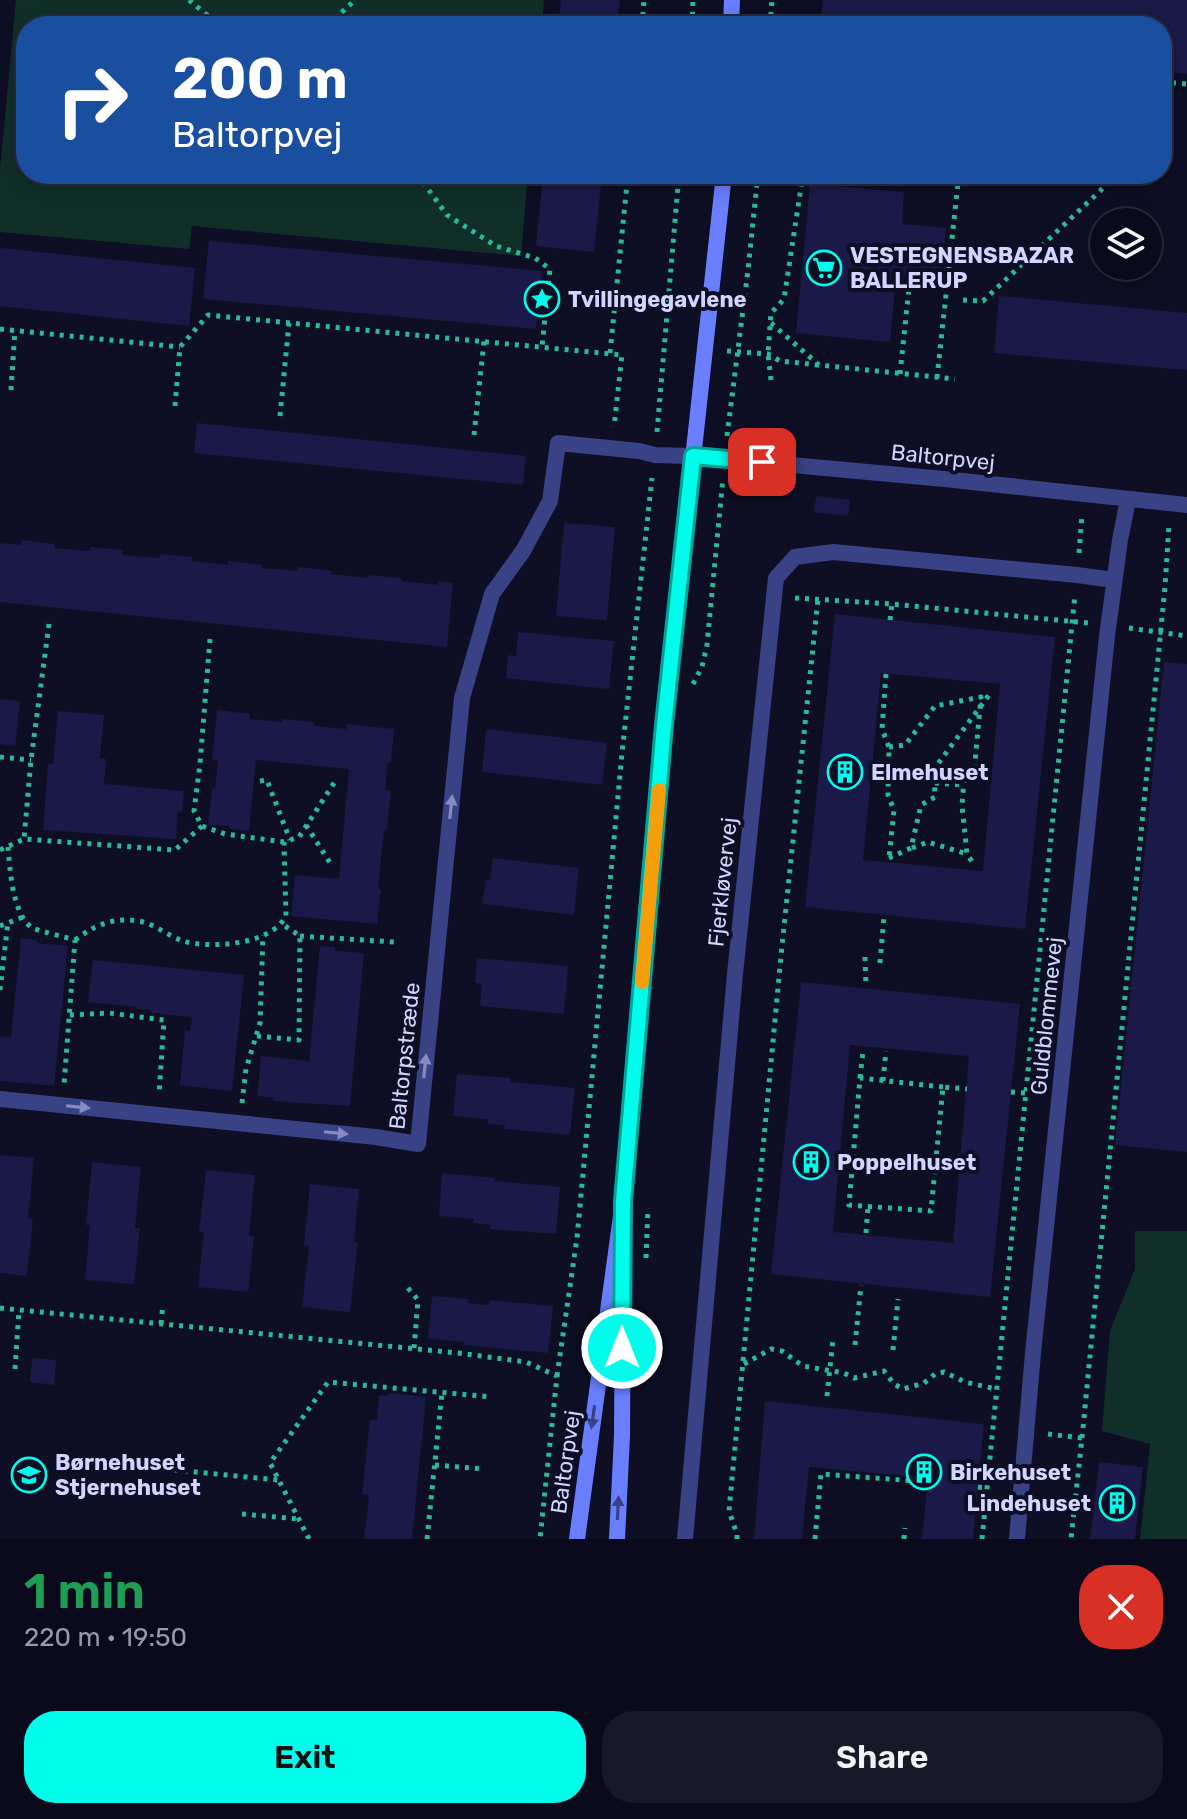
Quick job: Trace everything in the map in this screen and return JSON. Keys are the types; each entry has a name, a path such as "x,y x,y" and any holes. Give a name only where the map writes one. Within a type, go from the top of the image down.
{"street":[{"name":"Baltorpvej","path":"577,1539 623,1201 664,725 723,184"},
{"name":"Baltorpstræde","path":"0,1099 376,1137 418,1144 462,698 492,594 523,551 550,501 558,443 612,448"},
{"path":"612,448 655,455 693,456"},
{"name":"Baltorpvej","path":"693,456 1179,504"},
{"name":"Guldblommevej","path":"1017,1539 1109,625 1128,500"},
{"name":"Fjerkløvervej","path":"685,1539 735,974 776,578 795,557 833,552 1114,580"},
{"name":"Baltorpvej","path":"617,1539 622,1436 623,1201"}],"path":[{"path":"189,0 208,16"},
{"path":"338,16 355,0"},
{"path":"424,184 447,215 496,246 535,258 550,269 542,347"},
{"path":"610,353 627,184"},
{"path":"540,1539 557,1376 577,1238 621,769 655,455 678,184"},
{"path":"692,697 693,681 702,667 707,645 757,184"},
{"path":"771,380 768,354 771,313 784,299 801,184"},
{"path":"937,378 958,184"},
{"path":"963,300 983,301 1107,184"},
{"path":"900,374 909,288"},
{"path":"175,406 180,347 208,315 610,353 622,355 612,448"},
{"path":"771,322 819,365"},
{"path":"280,416 289,323"},
{"path":"0,329 180,347"},
{"path":"11,390 15,330"},
{"path":"474,435 484,341"},
{"path":"706,349 768,354 780,361 955,379"},
{"path":"982,1539 1084,494"},
{"path":"1071,1539 1160,632 1179,504"},
{"path":"774,597 892,604 1073,621 1187,636"},
{"path":"737,1539 729,1511 818,599"},
{"path":"890,620 892,604"},
{"path":"24,839 49,624"},
{"path":"210,639 194,811 202,826 225,834 287,841 299,837 336,780"},
{"path":"886,674 882,729 889,747 888,795 894,810 889,859 928,842 967,854"},
{"path":"911,848 921,805 935,797 934,769 989,695"},
{"path":"889,747 905,745 935,706 981,697 974,773 964,779 962,806 967,854 975,866"},
{"path":"0,757 31,760"},
{"path":"63,1106 75,940 93,926 114,921 141,921 182,940 199,944 239,943 282,924 286,916 287,841 267,780 260,781"},
{"path":"935,783 964,785"},
{"path":"306,825 332,866"},
{"path":"0,850 24,839 175,850 202,826"},
{"path":"8,847 10,876 23,917 33,928 75,940"},
{"path":"0,926 23,917"},
{"path":"880,963 884,917"},
{"path":"0,990 8,922"},
{"path":"282,924 300,936 394,942"},
{"path":"240,1124 246,1069 260,1023 263,934"},
{"path":"257,1036 299,1040 300,936"},
{"path":"865,957 866,987"},
{"path":"69,1015 109,1013 164,1020 157,1116"},
{"path":"863,1051 849,1205 931,1211 943,1087"},
{"path":"883,1081 886,1051"},
{"path":"860,1078 967,1089"},
{"path":"1011,1092 1025,1093"},
{"path":"646,1264 648,1202"},
{"path":"866,1233 868,1206"},
{"path":"855,1345 861,1285"},
{"path":"408,1288 418,1300 414,1348"},
{"path":"893,1350 898,1299"},
{"path":"161,1324 163,1304"},
{"path":"0,1308 414,1348 526,1362 557,1376"},
{"path":"15,1369 19,1310"},
{"path":"827,1396 833,1339"},
{"path":"743,1365 771,1349 782,1351 803,1366 844,1373 854,1378 884,1371 894,1384 903,1389 924,1383 935,1374 944,1372 965,1382 996,1389"},
{"path":"309,1539 270,1463 328,1382 492,1397"},
{"path":"427,1539 442,1392"},
{"path":"1027,1431 1082,1438"},
{"path":"435,1465 484,1469"},
{"path":"134,1466 279,1480"},
{"path":"815,1539 821,1474 928,1482"},
{"path":"978,1487 987,1488"},
{"path":"242,1514 299,1519"},
{"path":"904,1539 905,1528"}],"green space":[{"path":"16,0 544,0 543,16 16,16 16,184 527,184 521,256 192,226 189,249 0,232 0,169"},
{"path":"1135,1231 1187,1231 1187,1539 1140,1539 1150,1444 1102,1431 1110,1331 1135,1269"}],"building":[{"path":"561,0 620,0 618,16 559,16"},
{"path":"823,0 1187,0 1187,74 1172,73 1172,16 821,16"},
{"path":"542,184 601,184 594,252 536,246"},
{"path":"810,184 904,192 902,224 946,228 941,280 896,276 890,342 796,333"},
{"path":"209,241 542,271 536,329 203,299"},
{"path":"0,248 195,268 189,326 0,306"},
{"path":"999,296 1187,313 1187,370 994,353"},
{"path":"197,423 526,456 523,485 194,453"},
{"path":"816,496 850,500 848,516 814,512"},
{"path":"564,523 615,527 607,620 556,616"},
{"path":"21,540 55,544 54,548 123,550 123,555 159,558 160,554 228,565 228,561 262,565 262,568 298,571 298,567 368,578 368,575 438,585 438,581 453,583 447,647 0,602 0,543 21,545"},
{"name":"Elmehuset","path":"835,614 1055,637 1025,929 805,907","holes":["881,673 1000,684 983,871 863,860"]},
{"path":"518,632 614,641 609,689 506,678 508,655 516,656"},
{"path":"1164,662 1187,664 1187,1152 1115,1145"},
{"path":"0,699 20,701 15,746 0,744"},
{"path":"217,710 250,714 249,719 314,722 314,726 347,729 347,724 394,729 385,790 391,791 387,830 384,830 377,924 291,916 295,875 339,879 349,769 256,760 249,831 208,825 218,761 212,760"},
{"path":"58,711 104,715 100,758 106,759 104,784 184,791 182,812 178,811 176,839 43,830 48,765 53,763"},
{"path":"486,729 607,743 602,785 482,772"},
{"path":"493,858 579,868 574,915 482,904"},
{"path":"21,938 68,946 54,1086 0,1081 0,1036 11,1037"},
{"path":"320,946 335,947 335,951 364,953 350,1106 273,1101 273,1098 257,1096 261,1056 309,1061"},
{"path":"477,958 568,966 564,1014 480,1006 482,984 475,983"},
{"path":"93,960 244,975 232,1091 180,1085 185,1030 190,1031 192,1017 88,1002"},
{"name":"Poppelhuset","path":"801,982 1020,1004 990,1297 771,1274","holes":["850,1045 969,1056 953,1243 833,1232"]},
{"path":"457,1074 575,1088 570,1135 504,1129 505,1125 488,1124 488,1119 453,1116"},
{"path":"0,1155 34,1158 28,1218 33,1219 27,1276 0,1273"},
{"path":"92,1162 141,1167 135,1228 140,1228 134,1284 85,1280"},
{"path":"206,1170 255,1175 249,1235 254,1236 248,1292 198,1287 204,1233 199,1232"},
{"path":"442,1173 560,1187 556,1234 490,1229 490,1225 473,1223 474,1219 439,1216"},
{"path":"310,1184 359,1189 354,1242 358,1243 350,1312 302,1307 309,1246 304,1245"},
{"path":"432,1296 469,1299 468,1303 489,1305 490,1300 553,1306 548,1353 428,1339"},
{"path":"32,1358 56,1360 54,1385 30,1382"},
{"path":"389,1393 426,1397 412,1539 364,1539 369,1495 362,1494 370,1420 377,1420 379,1395 388,1396"},
{"name":"Birkehuset","path":"765,1401 984,1424 973,1539 922,1539 928,1478 809,1467 802,1539 754,1539"},
{"name":"Lindehuset","path":"1099,1462 1143,1467 1135,1539 1090,1539"}],"slow traffic":[{"path":"642,982 659,790"}],"place":[{"name":"VESTEGNENSBAZAR BALLERUP","path":"824,268"},
{"name":"Tvillingegavlene","path":"542,299"},
{"name":"Elmehuset","path":"845,772"},
{"name":"Poppelhuset","path":"811,1162"},
{"name":"Birkehuset","path":"924,1472"},
{"name":"Børnehuset Stjernehuset","path":"29,1475"},
{"name":"Lindehuset","path":"1117,1503"}],"route":[{"path":"622,1348 623,1201 664,725 693,456 762,462"}]}
